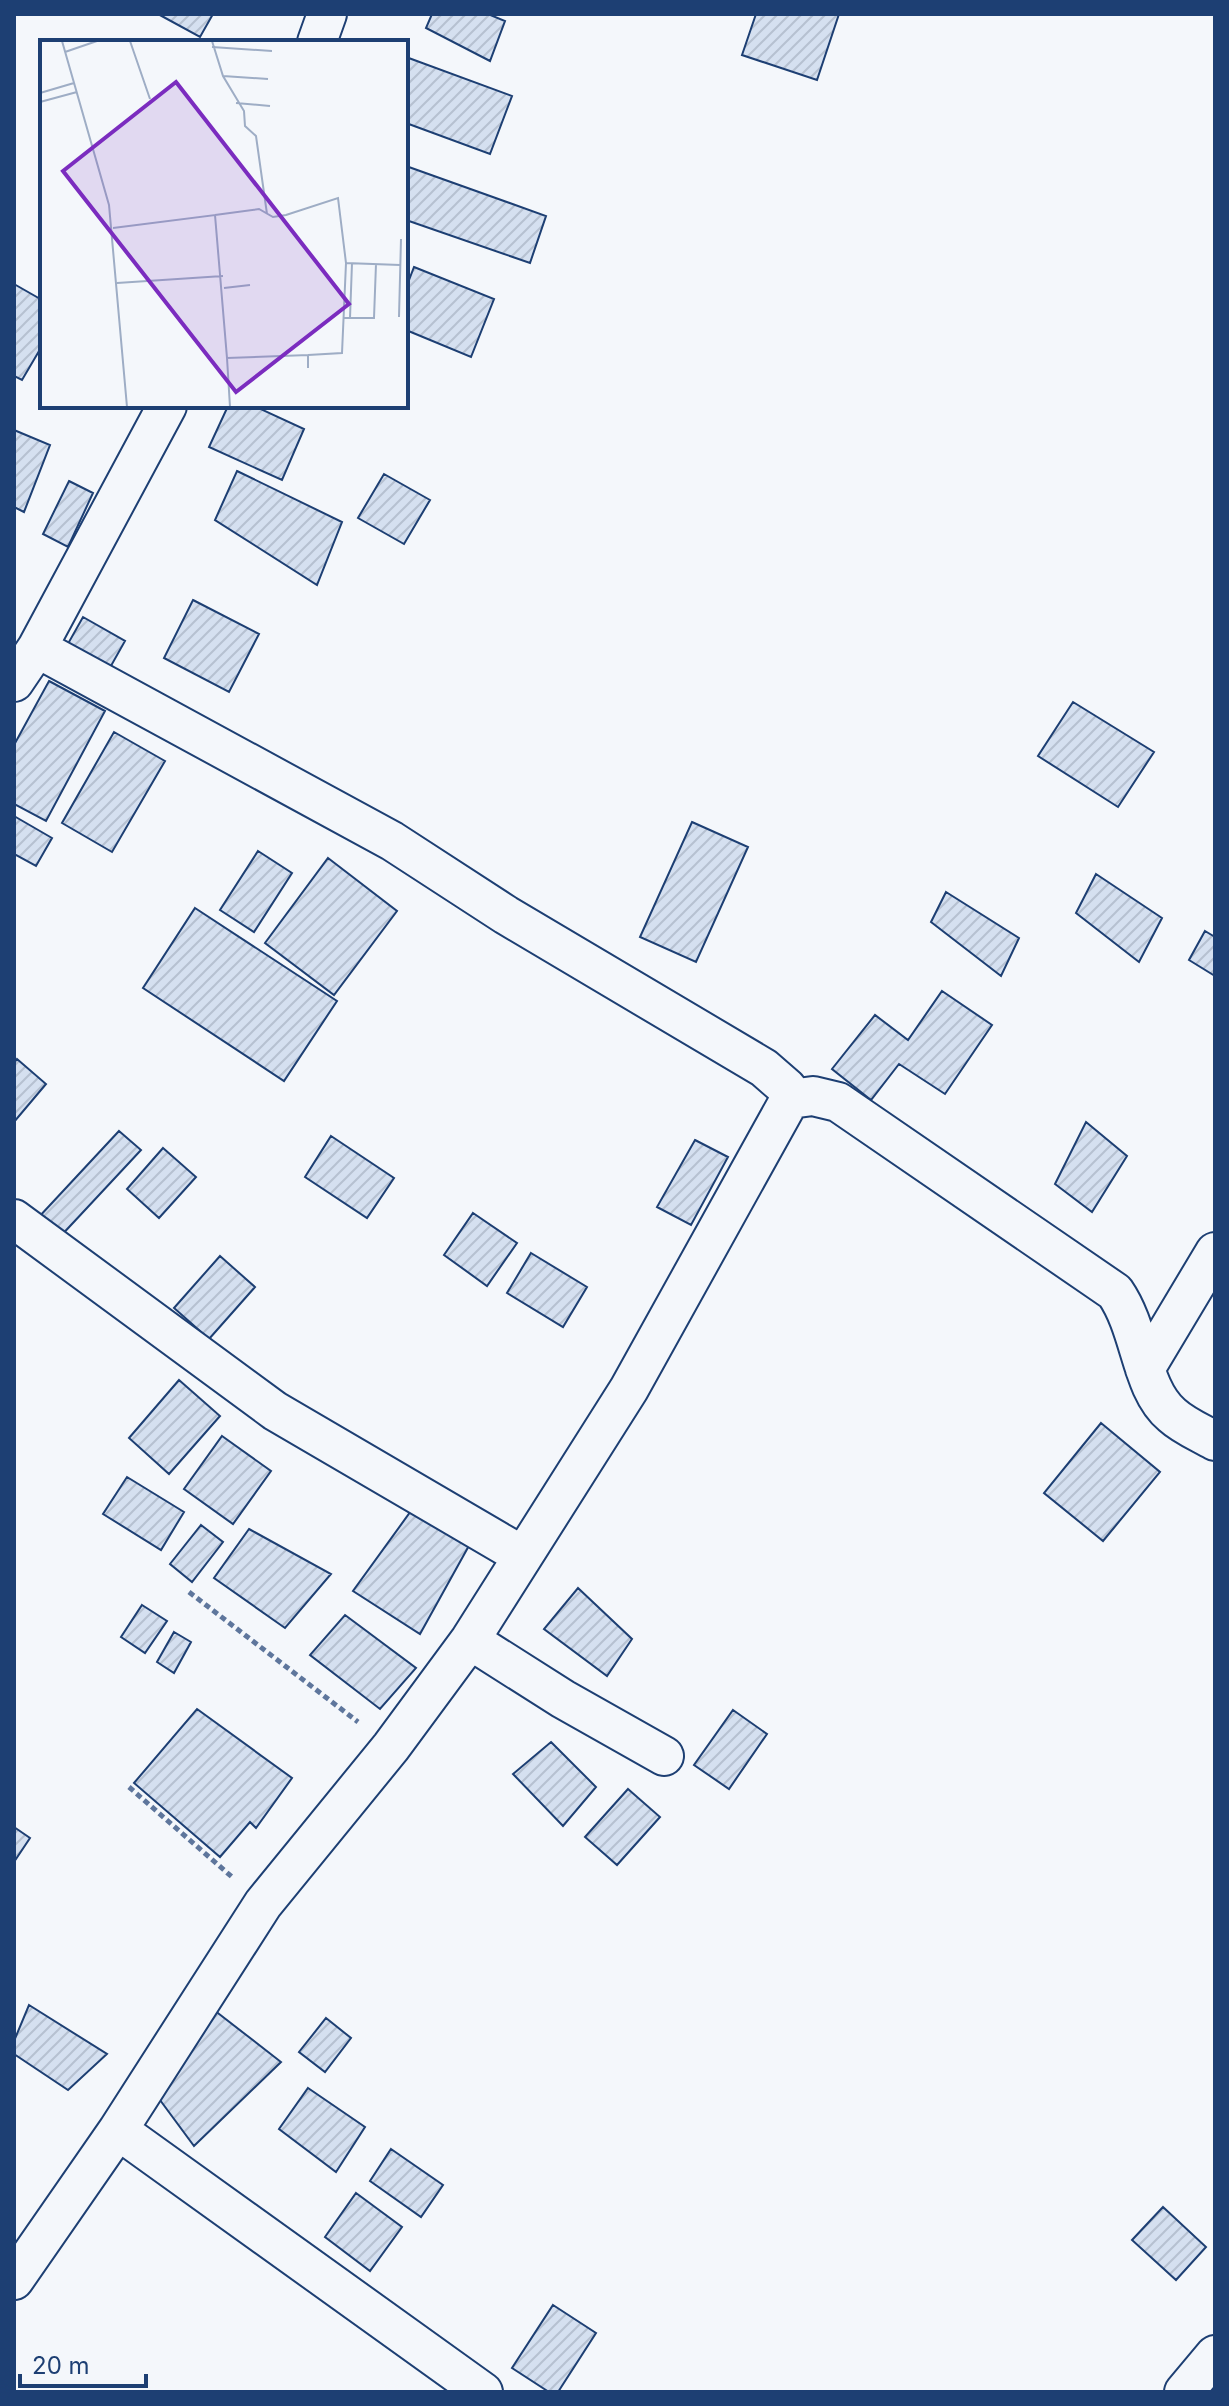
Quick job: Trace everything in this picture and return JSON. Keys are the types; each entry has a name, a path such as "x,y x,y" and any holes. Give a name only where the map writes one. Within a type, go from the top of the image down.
{"street":[{"path":"318,40 327,14"},
{"path":"14,682 37,648 166,408"},
{"path":"14,2280 118,2130 263,1904 391,1747 470,1640 629,1389 790,1099 787,1088 764,1068 506,915 392,841 37,648"},
{"path":"790,1099 813,1096 838,1102 1115,1292 1129,1312 1156,1396 1172,1415 1215,1441"},
{"path":"14,1219 275,1411 523,1556"},
{"path":"1145,1369 1215,1252"},
{"path":"470,1640 563,1699 664,1756"},
{"path":"118,2130 483,2392"},
{"path":"1184,2392 1215,2355"}],"path":[{"path":"189,1592 391,1747"},
{"path":"129,1787 263,1904"}],"building":[{"path":"158,14 213,14 200,37"},
{"path":"432,14 488,14 505,21 490,61 426,28"},
{"path":"756,14 839,14 817,80 742,55"},
{"path":"408,58 512,96 490,154 408,124"},
{"path":"408,167 546,216 530,263 408,221"},
{"path":"414,267 494,299 471,357 408,331 408,283"},
{"path":"14,284 40,299 40,349 22,380 14,376"},
{"path":"227,408 258,408 304,429 282,480 209,447"},
{"path":"14,430 50,445 24,512 14,507"},
{"path":"237,471 342,522 317,585 215,520"},
{"path":"384,474 430,500 404,544 358,518"},
{"path":"69,481 93,493 68,547 43,534"},
{"path":"193,600 259,634 229,692 164,658"},
{"path":"83,617 125,641 107,673 65,649"},
{"path":"49,681 105,711 46,821 14,804 14,745"},
{"path":"1073,702 1154,752 1118,807 1038,756"},
{"path":"114,732 165,761 112,852 62,823"},
{"path":"14,816 52,838 36,866 14,854"},
{"path":"692,822 748,847 696,962 640,937"},
{"path":"258,851 292,873 254,932 220,910"},
{"path":"328,858 397,911 334,995 265,943"},
{"path":"1096,874 1162,918 1139,962 1076,913"},
{"path":"946,892 1019,938 1001,976 931,922"},
{"path":"195,908 337,1001 284,1081 143,988"},
{"path":"1205,931 1215,937 1215,976 1189,960"},
{"path":"942,991 992,1025 945,1094 899,1064 871,1100 832,1069 875,1015 908,1040"},
{"path":"17,1059 46,1084 14,1122 14,1063"},
{"path":"1086,1122 1127,1156 1092,1212 1055,1184"},
{"path":"119,1131 141,1150 58,1239 37,1219"},
{"path":"331,1136 394,1178 367,1218 305,1177"},
{"path":"695,1140 728,1157 691,1225 657,1207"},
{"path":"163,1148 196,1177 159,1218 127,1189"},
{"path":"473,1213 517,1243 487,1286 444,1255"},
{"path":"531,1253 587,1287 563,1327 507,1293"},
{"path":"220,1256 255,1287 209,1339 174,1308"},
{"path":"179,1380 220,1416 169,1474 129,1438"},
{"path":"1101,1423 1160,1472 1103,1541 1044,1493"},
{"path":"222,1436 271,1471 233,1524 184,1489"},
{"path":"127,1477 184,1512 161,1550 103,1514"},
{"path":"416,1504 471,1542 420,1634 353,1591"},
{"path":"201,1525 223,1542 192,1582 170,1564"},
{"path":"249,1529 331,1574 285,1628 214,1578"},
{"path":"578,1588 632,1639 607,1676 544,1629"},
{"path":"142,1605 167,1621 145,1653 121,1637"},
{"path":"345,1615 416,1668 380,1709 310,1655"},
{"path":"174,1632 191,1642 174,1673 157,1662"},
{"path":"197,1709 292,1778 256,1828 250,1822 220,1857 134,1783"},
{"path":"733,1710 767,1734 729,1789 694,1765"},
{"path":"551,1742 596,1787 563,1826 513,1774"},
{"path":"628,1789 660,1817 617,1865 585,1837"},
{"path":"14,1827 30,1838 14,1862"},
{"path":"29,2005 107,2054 68,2090 14,2054 14,2041"},
{"path":"214,2010 281,2062 194,2146 160,2100"},
{"path":"326,2018 351,2038 325,2072 299,2052"},
{"path":"308,2088 365,2127 336,2172 279,2129"},
{"path":"391,2149 443,2185 421,2217 370,2181"},
{"path":"356,2193 402,2227 370,2271 325,2237"},
{"path":"1163,2207 1206,2247 1176,2280 1132,2240"},
{"path":"553,2305 596,2333 558,2392 549,2392 512,2368"}]}
